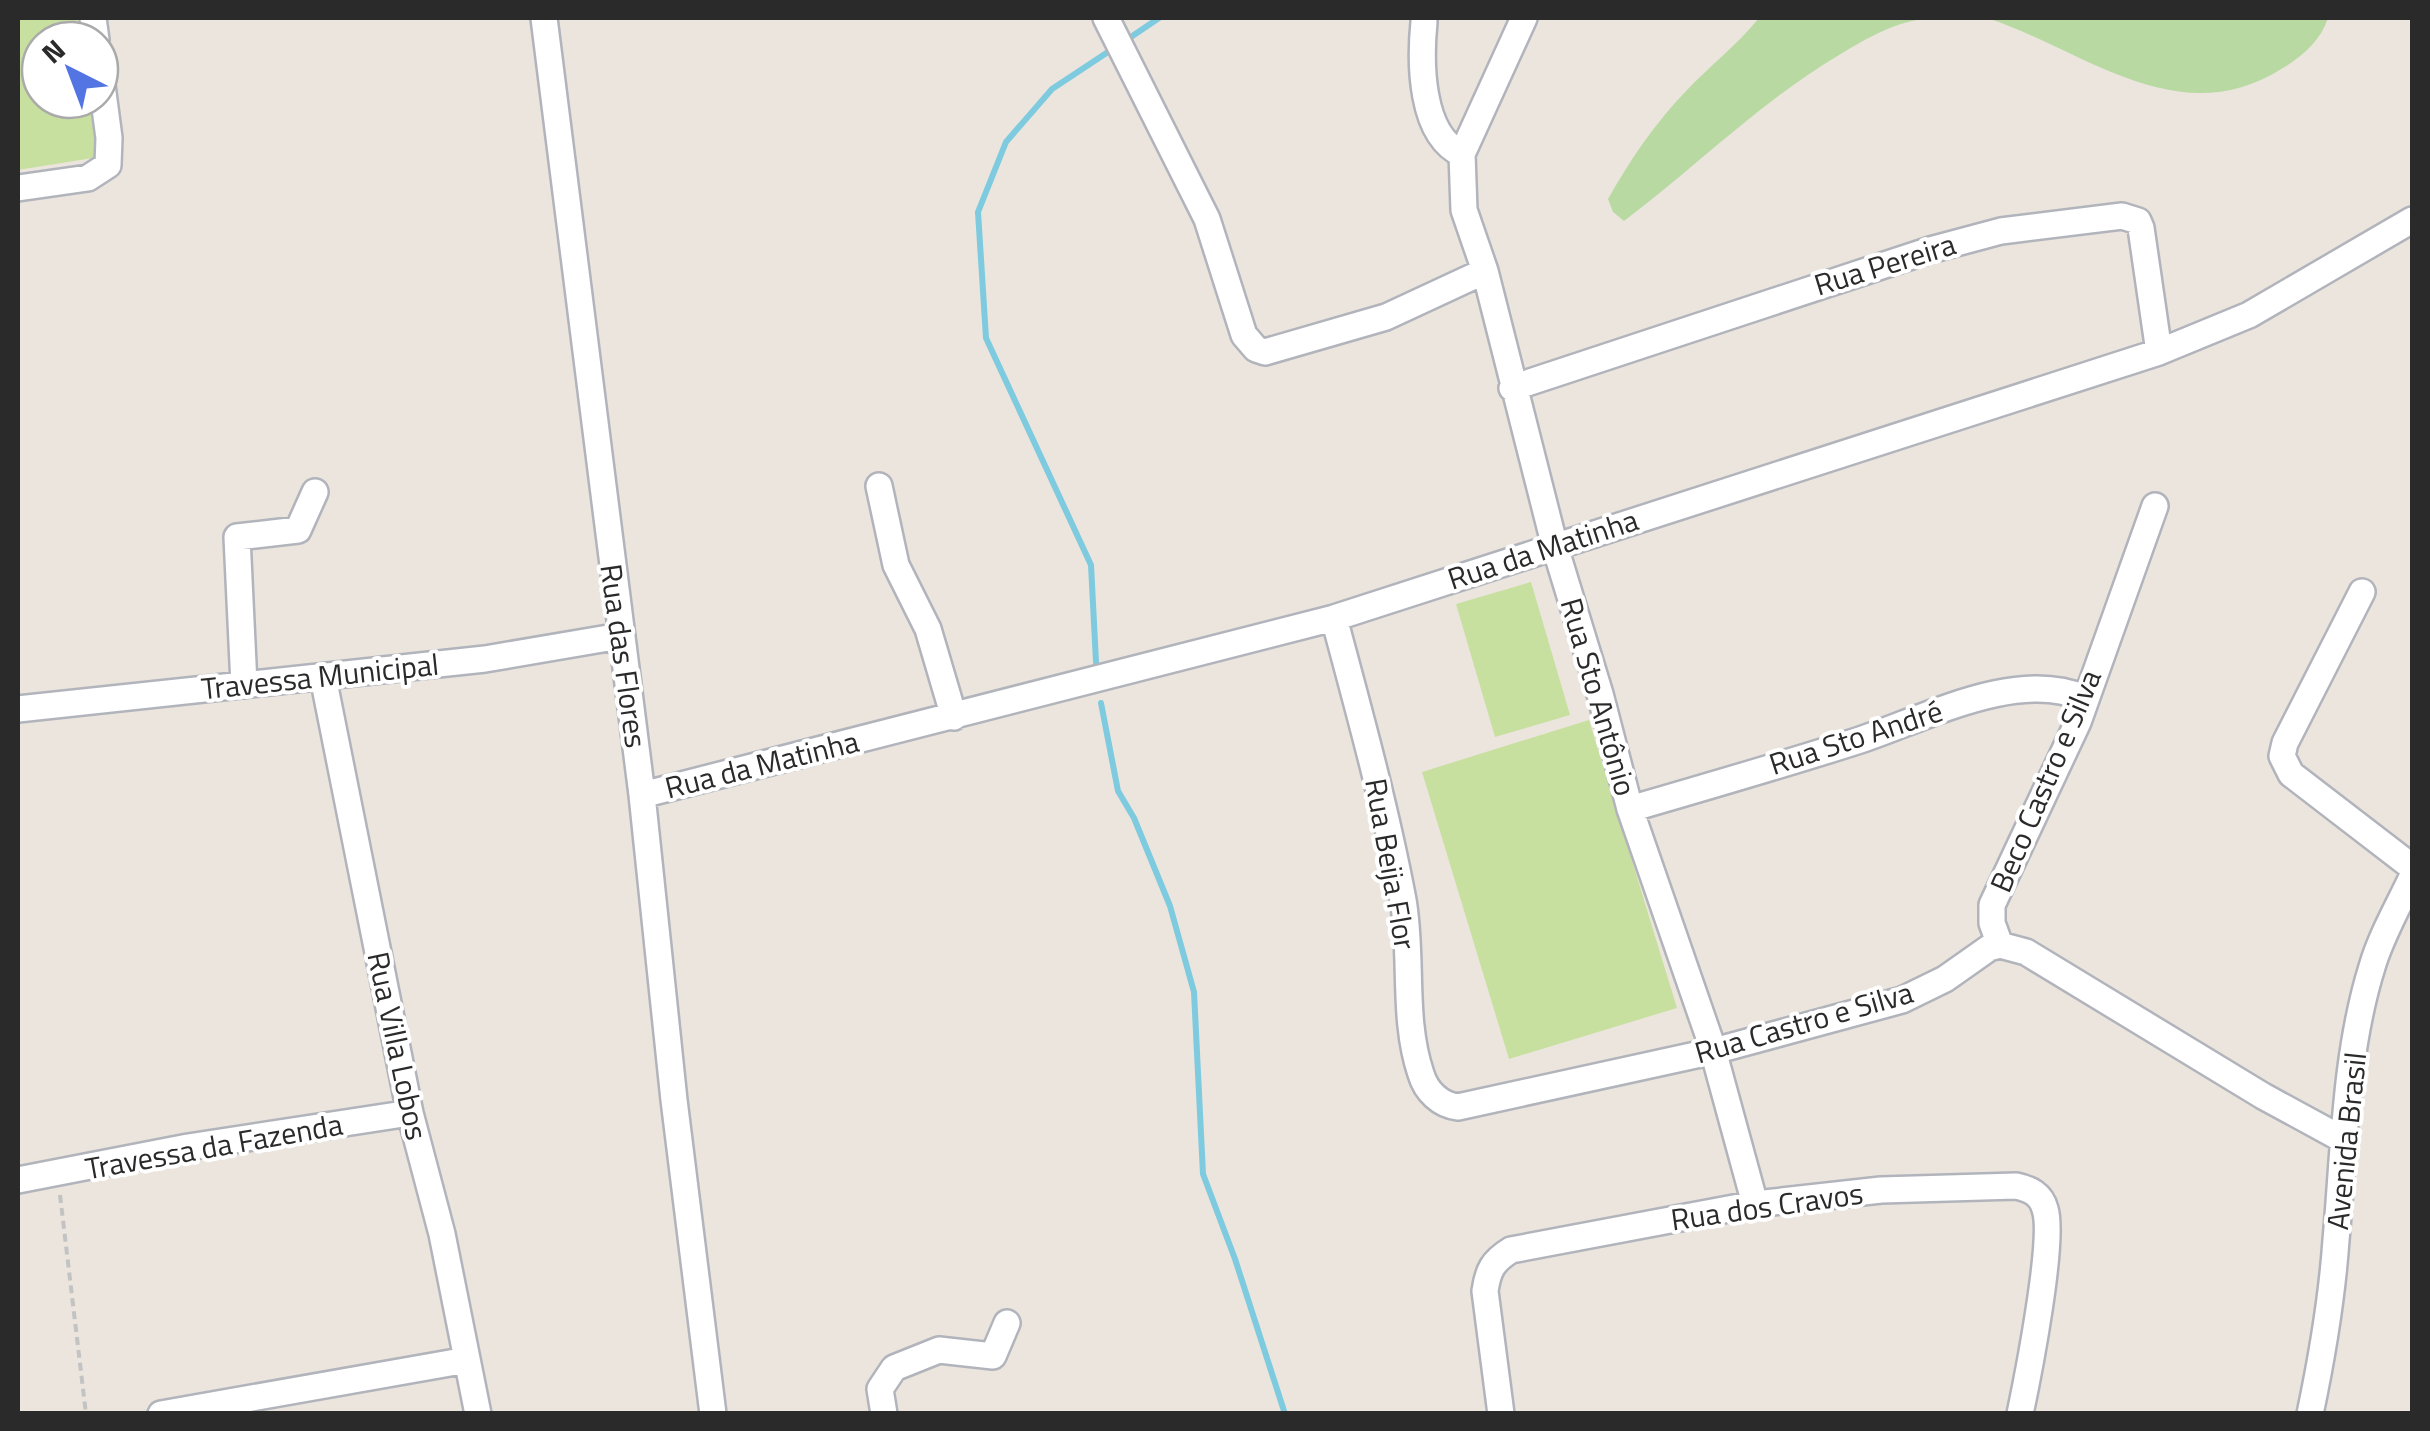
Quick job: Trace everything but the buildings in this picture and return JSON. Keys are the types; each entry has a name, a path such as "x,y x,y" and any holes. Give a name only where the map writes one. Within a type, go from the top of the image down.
{"street":[{"name":"Rua das Flores","path":"544,18 642,795 713,1414"},
{"path":"1106,18 1208,219 1244,335 1256,349 1265,352 1386,317 1485,270"},
{"name":"Rua Sto Antônio","path":"1524,18 1462,154 1464,210 1485,270 1512,388 1630,810 1714,1051 1756,1204"},
{"path":"1424,22 1420,56 1425,100 1448,148 1462,154"},
{"path":"18,188 88,178 108,166 107,120"},
{"name":"Rua Pereira","path":"1512,388 1930,250 2001,231 2122,216 2132,217 2141,228 2159,352"},
{"name":"Rua da Matinha","path":"642,795 1334,618 2159,352 2248,315 2412,220"},
{"path":"879,486 896,565 928,630 954,717"},
{"path":"244,685 238,537 298,530 315,492"},
{"name":"Beco Castro e Silva","path":"2000,944 1992,923 1992,905 2078,722 2155,506"},
{"path":"2362,592 2285,743 2282,756 2291,774 2412,867"},
{"name":"Rua Beija Flor","path":"1334,618 1369,748 1404,904 1414,1051 1425,1084 1446,1105"},
{"name":"Travessa Municipal","path":"18,708 485,659 620,636"},
{"name":"Rua Villa Lobos","path":"322,676 410,1113 442,1234 478,1414"},
{"name":"Rua Sto André","path":"1630,810 1860,740 1982,696 2047,690 2084,698"},
{"name":"Avenida Brasil","path":"2310,1414 2320,1369 2336,1242 2342,1139 2364,993 2381,940 2412,877"},
{"path":"2000,944 2018,947 2263,1096 2342,1139"},
{"name":"Rua Castro e Silva","path":"1446,1105 1458,1108 1714,1051 1902,1000 1945,979 2000,944"},
{"name":"Travessa da Fazenda","path":"18,1180 410,1113"},
{"name":"Rua dos Cravos","path":"1501,1414 1485,1291 1494,1260 1511,1250 1756,1204 1881,1190 2016,1186 2031,1189 2041,1200 2048,1231 2020,1414"},
{"path":"884,1414 880,1390 894,1368 939,1350 993,1356 1007,1323"},
{"path":"161,1414 467,1360"}],"path":[{"path":"58,1174 86,1414"}],"green space":[{"path":"18,18 77,18 20,20 20,120 93,120 99,157 18,170"},
{"path":"1759,18 1931,18 1883,31 1810,73 1624,221 1613,212 1608,199 1634,156 1675,103"},
{"path":"1987,18 2328,18 2310,47 2283,68 2244,86 2206,93 2169,90 2132,80"},
{"path":"1531,582 1570,715 1495,737 1456,604"},
{"path":"1589,720 1677,1008 1509,1059 1422,772"}],"waterway":[{"path":"1125,41 1159,18"},
{"path":"1096,662 1091,565 986,338 978,212 1006,142 1052,89 1114,48"},
{"path":"1101,703 1118,791 1134,818 1170,906 1194,992 1203,1174 1285,1414"}]}
